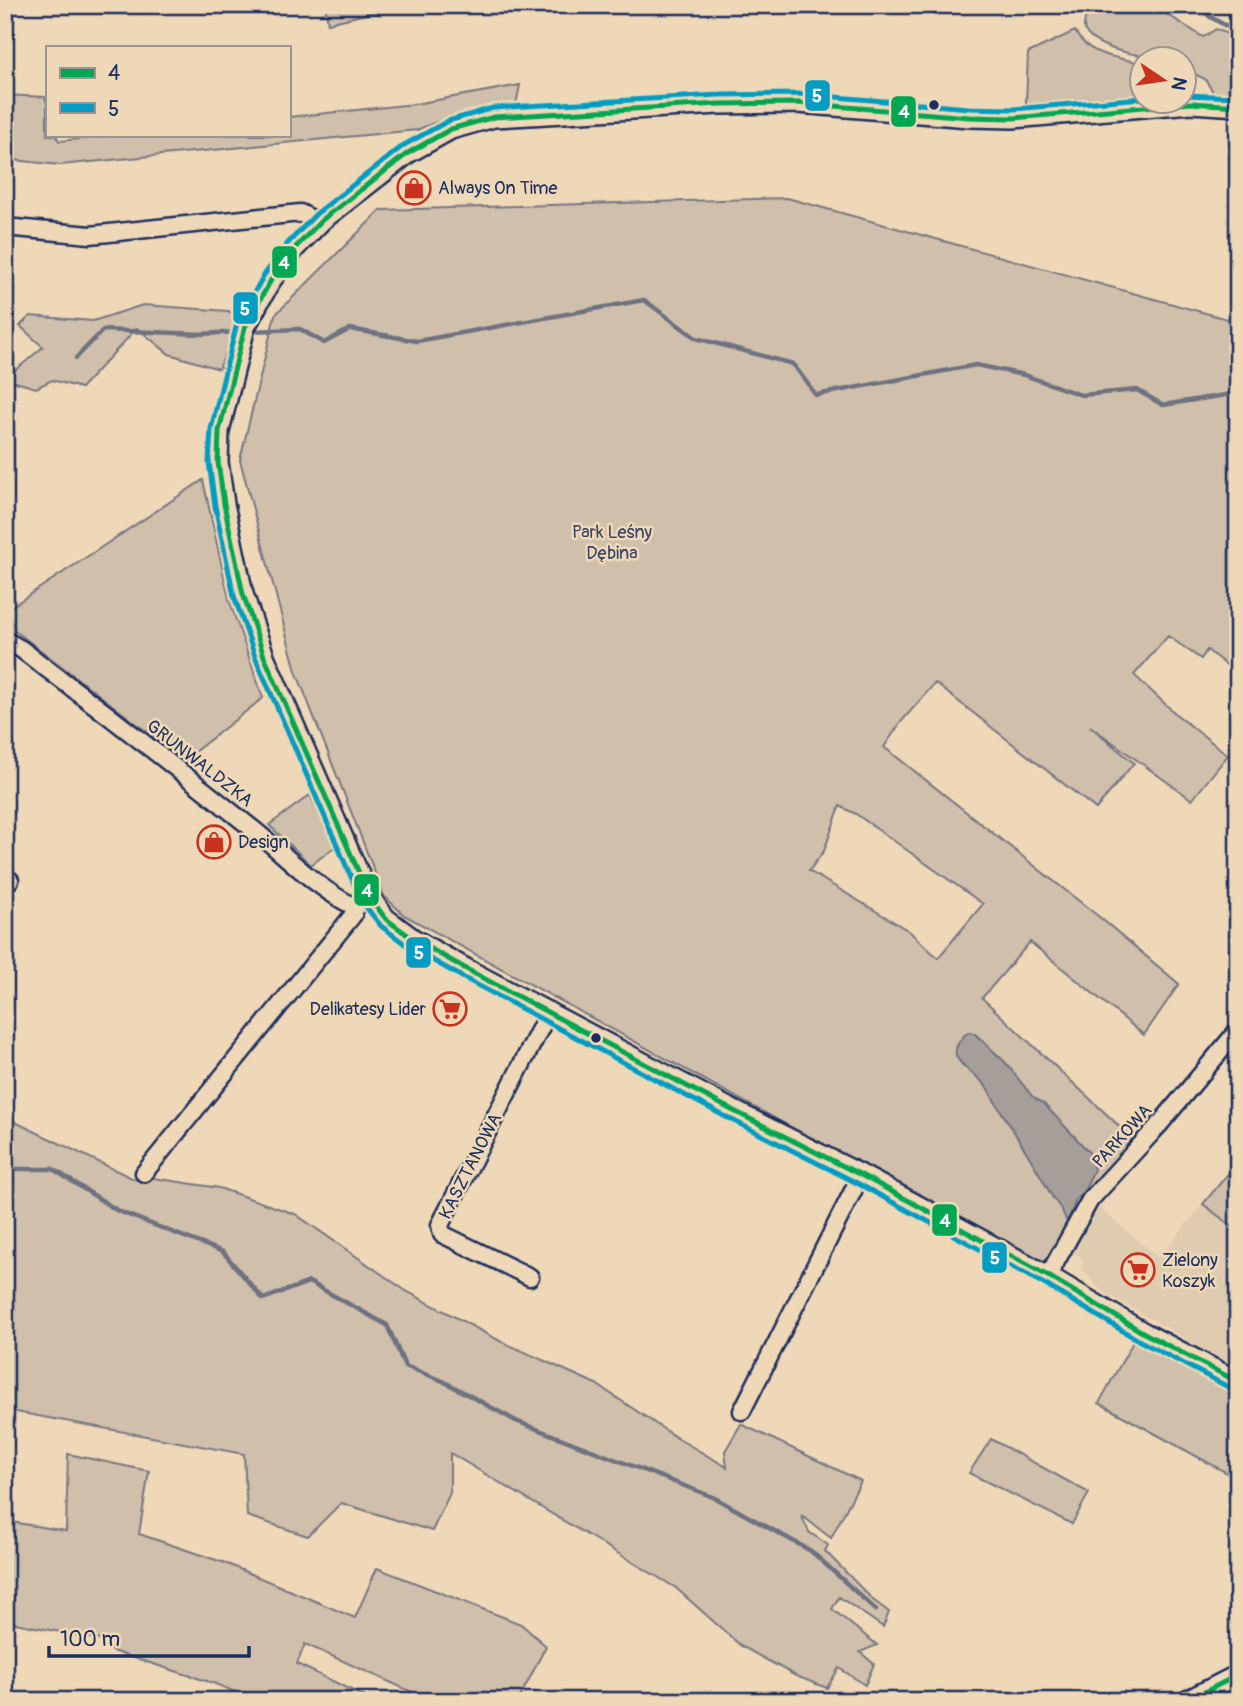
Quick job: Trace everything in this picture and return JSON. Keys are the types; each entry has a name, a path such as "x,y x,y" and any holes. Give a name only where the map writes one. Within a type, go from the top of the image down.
{"street":[{"path":"1238,106 1191,103 1013,118 798,103 719,104 494,117 451,129 387,169 321,221 294,249 271,280 243,334 219,431 218,462 243,594 264,656 363,903 413,939 730,1109 861,1175 1048,1276 1144,1334 1238,1382"},
{"path":"5,227 90,235 300,213 321,221"},
{"name":"GRUNWALDZKA","path":"5,640 21,649 118,722 334,897 363,903"},
{"path":"144,1173 363,903"},
{"name":"KASZTANOWA","path":"530,1277 442,1234 440,1224 549,1011"},
{"name":"PARKOWA","path":"1048,1276 1090,1200 1159,1125 1238,1030"},
{"path":"742,1411 861,1175"},
{"path":"1187,1701 1238,1675"}],"shaded area":[{"path":"968,1032 974,1033 1005,1062 1032,1096 1044,1104 1089,1152 1094,1169 1083,1195 1076,1199 1066,1220 986,1086 958,1059 956,1051"},
{"path":"1203,1204 1238,1231 1238,1376 1170,1329 1103,1292 1080,1267 1084,1261 1078,1254 1073,1254 1080,1233 1098,1207 1159,1258"}],"green space":[{"path":"325,5 405,5 328,23"},
{"path":"1089,5 1145,5 1157,8 1203,37 1216,29 1228,34 1238,21 1238,95 1213,92 1205,79 1198,76 1198,46 1128,46 1128,53 1098,43 1089,36 1084,27"},
{"path":"1075,31 1087,46 1095,51 1128,60 1128,95 1026,104 1028,53"},
{"path":"520,85 516,105 465,113 417,130 60,165 5,159 5,95 45,97 46,136 56,136 59,141 112,136 290,136 290,117 415,104"},
{"name":"Park Leśny Dębina","path":"787,198 1238,322 1238,674 1207,650 1201,659 1168,636 1134,675 1177,715 1228,755 1192,800 1090,726 1134,763 1096,809 935,683 901,722 884,747 1103,920 1179,984 1144,1035 1030,942 982,998 1132,1138 1042,1265 404,915 384,896 296,671 240,460 275,315 381,210","holes":["840,806 856,814 983,904 938,958 909,931 809,871 824,851"]},
{"path":"143,305 228,311 240,316 219,369 169,354 137,328 81,388 52,380 36,388 5,379 43,347 20,326 30,316 93,321"},
{"path":"203,480 229,599 263,698 184,760 5,623 5,611"},
{"path":"310,795 336,846 311,865 269,825"},
{"path":"5,1120 13,1121 136,1180 147,1177 219,1188 295,1214 406,1291 500,1341 596,1384 677,1438 727,1467 725,1451 741,1424 861,1481 831,1538 801,1515 809,1532 828,1545 825,1551 873,1600 889,1612 883,1627 839,1597 832,1609 877,1645 860,1652 874,1664 865,1685 839,1668 827,1688 796,1676 741,1646 676,1588 450,1453 450,1493 432,1531 341,1503 308,1536 247,1516 244,1454 5,1410"},
{"path":"1236,1164 1238,1165 1238,1231 1203,1204"},
{"path":"1134,1340 1238,1396 1238,1479 1099,1403"},
{"path":"991,1439 1089,1493 1072,1524 969,1473"},
{"path":"68,1454 149,1471 139,1534 225,1563 355,1618 377,1568 521,1624 546,1646 518,1701 432,1701 305,1644 297,1664 374,1701 257,1701 213,1683 112,1651 100,1640 5,1621 5,1521 66,1531"}],"waterway":[{"path":"1199,5 1209,16 1226,26 1238,19"},
{"path":"251,331 300,329 324,343 350,329 417,341 644,300 696,338 793,364 816,395 976,365 1024,375 1081,395 1137,390 1163,405 1238,393"},
{"path":"76,358 103,330 201,334 238,332"},
{"path":"5,1169 53,1169 118,1211 223,1252 263,1299 309,1282 387,1325 405,1366 443,1381 516,1421 713,1497 811,1551 876,1610"}],"transit line":[{"name":"5","path":"1128,99 1013,109 799,94 719,95 493,108 448,121 404,145 316,214 288,243 264,275 237,323 211,429 209,462 215,506 234,596 256,659 362,902 381,926 409,947 464,978 857,1183 1044,1284 1140,1341 1234,1390"},
{"name":"5","path":"1198,96 1238,97"},
{"name":"4","path":"1238,106 1191,103 1013,118 798,103 719,104 494,117 451,129 408,153 322,220 294,249 271,280 245,327 219,431 218,462 243,594 264,656 370,898 386,919 413,939 468,970 861,1175 1048,1276 1144,1333 1238,1382"},
{"name":"4","path":"1187,1701 1238,1675"}],"place":[{"name":"Always On Time","path":"414,188"},
{"name":"Design","path":"214,842"},
{"name":"Delikatesy Lider","path":"450,1009"},
{"name":"Zielony Koszyk","path":"1138,1270"}]}
